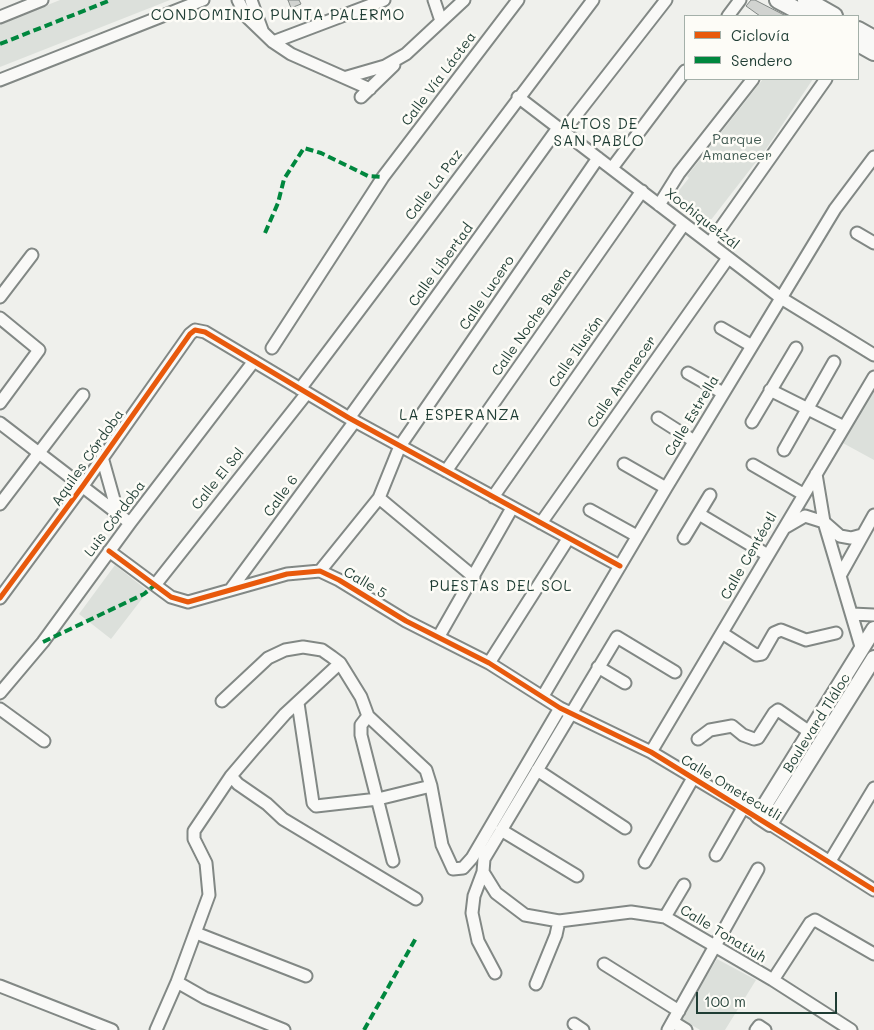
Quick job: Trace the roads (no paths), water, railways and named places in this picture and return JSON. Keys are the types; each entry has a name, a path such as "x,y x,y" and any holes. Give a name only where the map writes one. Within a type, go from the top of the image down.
{"main road":[{"path":"778,0 805,12 827,15"},
{"path":"859,31 874,39"},
{"path":"859,44 874,52"}],"street":[{"path":"0,17 42,0"},
{"path":"0,80 203,0"},
{"path":"238,0 246,16 273,42 291,54 347,77 365,93 464,0"},
{"path":"251,0 263,34"},
{"path":"273,42 384,0"},
{"path":"434,0 441,22"},
{"name":"Calle Vía Láctea","path":"272,348 383,177 518,0"},
{"name":"Calle La Paz","path":"303,391 518,97 594,0"},
{"name":"Calle Libertad","path":"352,420 560,130 666,0"},
{"path":"729,15 740,0"},
{"path":"347,77 385,66 406,54"},
{"path":"612,168 684,73"},
{"path":"659,205 679,173 752,80"},
{"path":"710,243 825,80"},
{"name":"Xochiquetzál","path":"518,97 781,298 873,353"},
{"name":"Calle Estrella","path":"543,696 637,536 835,209 874,157"},
{"name":"Calle Lucero","path":"320,571 379,498 400,446 598,158"},
{"name":"Calle Noche Buena","path":"446,471 642,191"},
{"name":"Calle Ilusión","path":"493,497 684,224"},
{"path":"856,233 874,243"},
{"path":"0,297 32,255"},
{"name":"Calle Amanecer","path":"541,523 728,258"},
{"path":"0,318 38,348 39,352 0,402"},
{"path":"721,328 752,346"},
{"name":"Aquiles Córdoba","path":"0,598 82,487 190,334 195,330 204,332 254,361"},
{"path":"752,422 796,348"},
{"path":"254,361 352,420 620,566"},
{"name":"Luis Córdoba","path":"0,693 43,642 130,523 254,361"},
{"path":"784,450 834,362"},
{"path":"688,373 723,393"},
{"name":"Calle Centéotl","path":"651,752 722,633 766,554 874,377"},
{"path":"770,390 844,427"},
{"name":"Calle El Sol","path":"155,585 303,391"},
{"path":"0,504 84,396"},
{"path":"658,418 694,441"},
{"name":"Calle 6","path":"231,588 352,420"},
{"path":"0,423 130,523"},
{"path":"102,458 118,514"},
{"path":"624,464 666,488"},
{"path":"753,465 803,494"},
{"path":"816,474 824,522 862,650"},
{"path":"684,538 710,495"},
{"path":"379,498 474,576"},
{"path":"439,636 512,508"},
{"path":"590,510 637,536"},
{"path":"699,514 766,554"},
{"path":"841,574 874,515"},
{"path":"780,531 804,516 824,522 840,536 851,538 862,535"},
{"path":"489,663 568,539"},
{"path":"109,551 171,597 188,602 231,588 287,574 320,571"},
{"name":"Calle 5","path":"320,571 339,580 406,621 439,636 489,663 560,708 573,713"},
{"path":"852,614 874,615"},
{"name":"Boulevard Tláloc","path":"758,816 874,629"},
{"path":"722,633 756,655 762,654 774,633 781,630 806,640 836,634"},
{"path":"495,973 478,941 472,912 474,896 483,872 484,859 573,713 598,667 617,637 675,672"},
{"path":"222,701 268,658 285,650 303,646 322,650 340,663 361,697 368,716 426,770 432,786 442,845 453,870 462,868 472,858 560,708"},
{"name":"Boulevard Tláloc","path":"770,824 874,658"},
{"path":"156,1030 177,982 209,895 206,863 194,839 194,831 231,776 274,726 340,663"},
{"path":"598,667 625,682"},
{"path":"298,703 313,803 320,807 378,799 432,786"},
{"path":"0,709 44,741"},
{"path":"698,739 710,730 732,726 744,736 754,739 758,738 774,713 778,710 811,733"},
{"name":"Calle Ometecutli","path":"573,713 651,752 758,816 874,890"},
{"path":"368,716 361,725 360,734 394,861"},
{"path":"537,770 625,828"},
{"path":"231,776 238,784 268,804 284,819 416,899"},
{"path":"645,862 693,778"},
{"path":"830,861 874,788"},
{"path":"716,854 743,808"},
{"path":"501,830 577,876"},
{"path":"686,1030 670,1026 716,947 758,869"},
{"name":"Calle Tonatiuh","path":"483,872 496,893 525,915 559,921 630,912 665,916 773,980 850,1030"},
{"path":"665,916 684,885"},
{"path":"773,980 810,922 815,920 874,954"},
{"path":"536,984 556,935 559,921"},
{"path":"196,933 306,976"},
{"path":"604,964 679,1011"},
{"path":"177,982 205,998 284,1030"},
{"path":"0,986 96,1028 112,1030"}],"district":[{"name":"CONDOMINIO PUNTA PALERMO","path":"278,15"},
{"name":"ALTOS DE SAN PABLO","path":"599,132"},
{"name":"LA ESPERANZA","path":"460,415"},
{"name":"PUESTAS DEL SOL","path":"501,586"}],"park label":[{"name":"Parque Amanecer","path":"737,148"}]}
